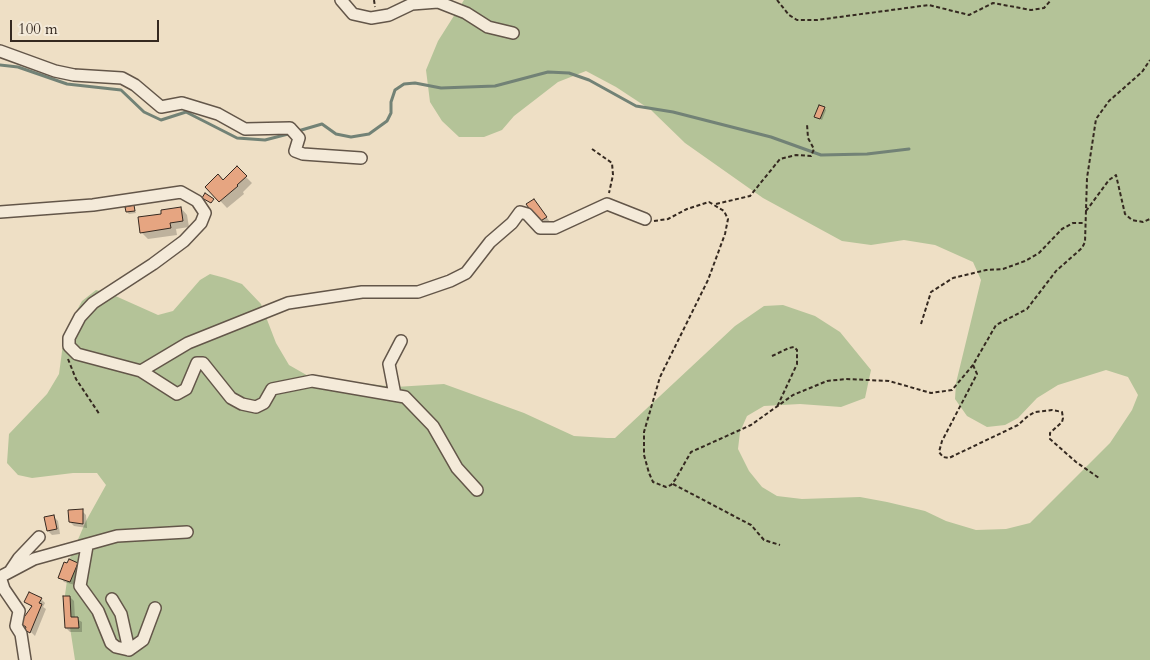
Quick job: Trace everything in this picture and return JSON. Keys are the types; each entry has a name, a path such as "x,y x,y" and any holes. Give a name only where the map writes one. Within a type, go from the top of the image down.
{"street":[{"path":"341,0 353,14 371,18 389,15 412,4 438,2 466,13 488,27 513,33"},
{"path":"0,50 56,71 74,75 122,78 135,85 161,107 182,103 218,114 245,129 290,128 298,138 295,151 303,154 361,158"},
{"path":"0,212 93,205 181,192 197,201 205,212 201,223 184,241 153,264 93,303 80,317 69,338 69,346 77,354 141,371 177,394 186,389 197,363 203,363 231,398 242,404 256,407 264,402 272,389 312,381 405,397 433,426 457,468 477,490"},
{"path":"141,371 188,343 288,303 362,292 418,292 450,281 466,273 490,242 512,223 520,212 528,214 540,228 556,228 607,204 645,219"},
{"path":"395,395 388,364 401,341"},
{"path":"25,660 20,634 16,626 19,611 4,588 0,577 11,570 57,551 87,546 117,536 187,532"},
{"path":"11,570 38,537"},
{"path":"87,546 80,586 98,611 111,643 116,648 129,650 143,640 154,608"},
{"path":"112,599 120,614 129,650"}],"path":[{"path":"778,0 789,15 797,20 817,20 929,5 969,16 993,3 1031,10 1044,8 1051,0"},
{"path":"716,204 724,211 728,219 725,234 708,280 660,378 644,432 644,455 653,482 666,486 672,484 691,452 751,425 806,389 837,380 888,381 931,394 952,390 973,365 996,325 1027,309 1056,270 1082,248 1087,178 1096,119 1109,101 1142,72 1150,60"},
{"path":"645,219 655,221 668,219 702,203 716,204 750,196 780,159 796,155 811,156 814,149 808,138 807,124"},
{"path":"592,149 612,163 613,175 607,204"},
{"path":"1086,212 1109,180 1116,176 1125,214 1132,220 1142,222 1150,219"},
{"path":"921,324 931,292 953,278 986,270 1002,269 1025,261 1039,253 1062,229 1073,224 1085,222"},
{"path":"69,346 68,361 76,379 100,416"},
{"path":"772,356 789,348 794,347 797,350 797,364 777,408"},
{"path":"973,365 976,374 942,441 939,452 943,457 949,458 1018,425 1035,412 1052,410 1062,412 1063,418 1062,422 1050,433 1050,440 1099,478"},
{"path":"672,484 751,524 764,540 780,545"}],"green space":[{"path":"464,0 1150,0 1150,660 75,660 65,595 70,558 86,521 106,485 97,473 73,473 32,478 18,475 7,463 9,434 47,394 59,374 63,344 71,321 82,301 96,290 111,294 158,315 173,311 200,280 210,274 225,278 242,284 261,304 276,343 289,365 310,377 395,387 444,384 524,413 574,436 607,438 615,438 735,326 764,306 783,305 815,316 840,332 871,370 865,398 841,407 800,404 764,406 747,416 740,432 738,449 749,471 762,487 777,496 802,499 860,497 887,502 925,511 946,521 976,530 1006,529 1030,523 1110,443 1132,410 1138,395 1128,377 1106,370 1058,385 1037,398 1018,418 1005,425 987,427 967,416 955,399 956,383 981,280 973,262 935,245 904,240 871,245 842,241 763,198 685,143 651,110 616,87 586,71 558,82 514,116 502,130 484,137 459,137 442,121 430,102 426,70 438,41"}],"building":[{"path":"819,105 825,107 820,119 814,117"},
{"path":"237,166 247,176 219,202 205,187 218,174 223,180"},
{"path":"205,193 214,199 211,203 202,198"},
{"path":"534,199 547,217 539,222 526,204"},
{"path":"134,205 135,211 126,212 125,207"},
{"path":"181,207 183,221 170,223 171,228 140,233 138,217 161,214 161,210"},
{"path":"83,509 83,524 69,522 68,510"},
{"path":"54,515 57,529 47,531 44,517"},
{"path":"69,559 78,563 70,582 58,578 64,562 67,563"},
{"path":"29,592 42,598 39,603 42,604 30,633 20,623 32,606 24,602"},
{"path":"63,596 70,596 71,617 78,617 79,628 65,628"}],"waterway":[{"path":"0,65 18,67 67,84 121,90 144,112 161,120 186,112 237,138 265,140 292,133"},
{"path":"298,131 322,124 336,134 351,137 369,134 387,121 391,113 391,102 395,90 404,84 415,83 441,88 495,86 548,72 569,73 589,80 636,106 673,112 771,137 821,155 867,154 909,149"}]}
